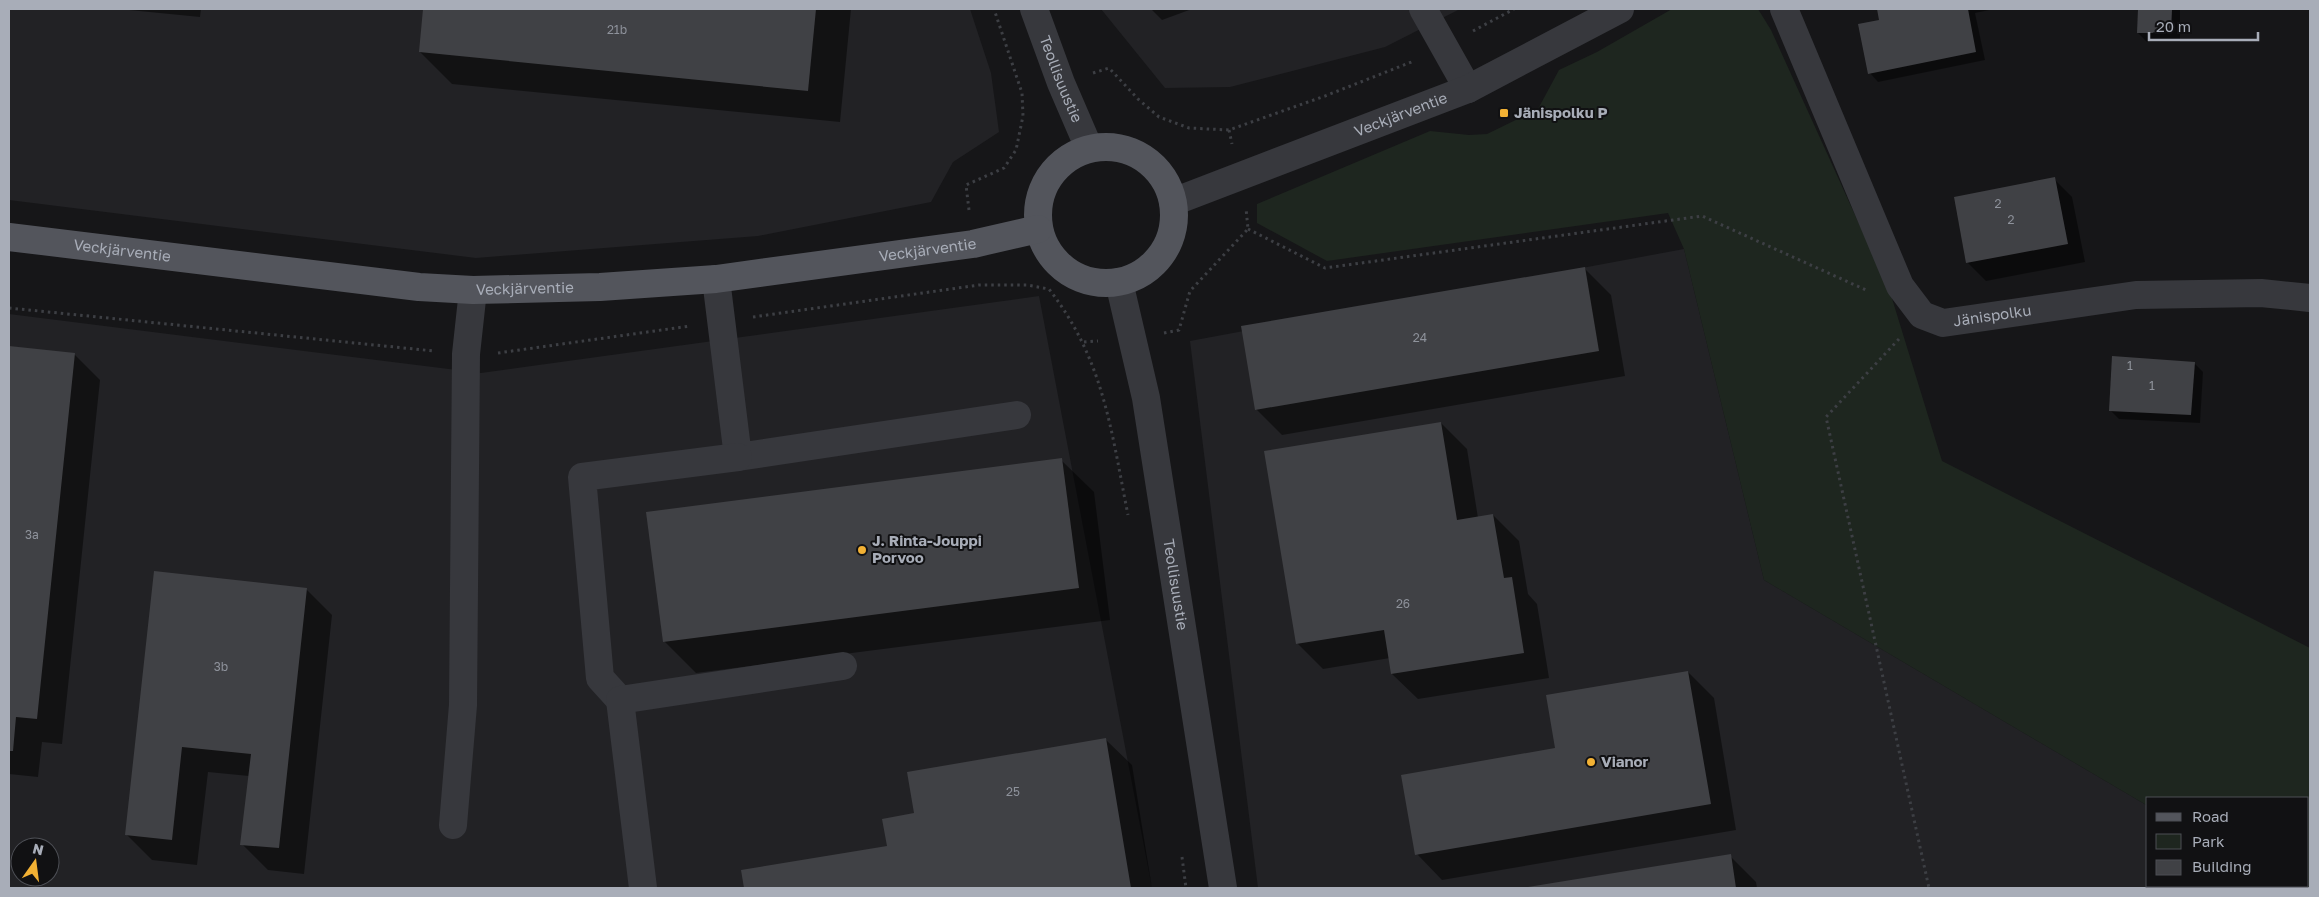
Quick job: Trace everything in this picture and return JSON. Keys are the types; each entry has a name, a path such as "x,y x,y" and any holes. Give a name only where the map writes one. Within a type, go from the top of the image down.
{"main road":[{"path":"1117,147 1143,157 1163,176 1173,202 1173,229 1162,253 1144,272 1119,282 1092,282 1068,272 1049,254 1038,229 1038,203 1047,178 1065,159 1089,148 1117,147"},
{"name":"Veckjärventie","path":"9,237 419,287 473,290 600,288 716,279 973,244 1038,229"}],"street":[{"name":"Teollisuustie","path":"1034,9 1061,83 1089,148"},
{"path":"1423,9 1468,89"},
{"name":"Veckjärventie","path":"1173,202 1242,178 1468,89 1620,9"},
{"path":"1784,9 1900,286 1922,315"},
{"path":"716,279 738,457"},
{"name":"Teollisuustie","path":"1119,282 1134,338 1146,398 1223,888"},
{"path":"453,825 463,705 466,354 473,290"},
{"name":"Jänispolku","path":"1922,315 1943,323 2136,296 2261,293 2310,298"},
{"path":"643,888 620,700 600,678 582,477 738,457 1017,415"},
{"path":"620,700 843,666"}],"path":[{"path":"994,9 1022,93 1022,116 1016,150 1004,168 966,185 979,285 1027,285 1049,289 1067,312 1084,342 1102,389 1129,516"},
{"path":"1022,93 1109,68 1138,99 1159,117 1189,128 1228,130 1325,96 1444,47 1514,9"},
{"path":"1084,342 1134,338 1179,330 1190,292 1248,229 1242,178 1228,130"},
{"path":"1248,229 1325,268 1702,216 1870,292"},
{"path":"1922,315 1826,417 1929,888"},
{"path":"1181,849 1186,888"}],"shaded area":[{"path":"9,9 970,9 991,73 999,132 953,162 931,202 758,236 476,258 9,200"},
{"path":"1101,9 1460,9 1385,47 1230,87 1165,88"},
{"path":"1684,249 1764,580 2146,805 2146,887 2288,888 1258,888 1190,341"},
{"path":"1039,296 1152,888 9,888 9,314 481,373"}],"green space":[{"path":"1672,9 1758,9 1771,30 1890,292 1942,461 2310,648 2310,888 2286,887 2309,887 2309,797 2146,797 2146,805 1764,580 1684,249 1668,213 1327,261 1257,223 1257,204 1430,131 1469,135 1487,134 1538,109 1559,70 1597,52"}],"building":[{"path":"423,9 816,9 808,91 419,52"},
{"path":"1877,9 1968,9 1976,52 1868,74 1858,24 1879,20"},
{"path":"2138,9 2172,9 2171,33 2137,33"},
{"path":"2055,177 2068,244 1966,263 1954,197"},
{"path":"1585,267 1599,351 1255,410 1241,326"},
{"path":"9,346 75,353 37,719 16,717 13,751 9,751"},
{"path":"2112,356 2195,362 2191,415 2109,411"},
{"path":"1441,422 1457,520 1493,514 1504,578 1512,577 1524,653 1391,674 1384,630 1296,644 1264,451"},
{"name":"J. Rinta-Jouppi Porvoo","path":"1062,458 1079,588 663,642 646,512"},
{"path":"154,571 307,588 279,848 240,845 251,754 182,747 172,840 125,835"},
{"name":"Vianor","path":"1688,671 1711,804 1415,855 1401,775 1555,748 1546,695"},
{"path":"1106,738 1131,888 744,888 741,870 887,846 882,819 914,813 907,772"},
{"path":"1731,854 1736,888 1528,888 1528,887"}],"place":[{"name":"Jänispolku P","path":"1504,113"},
{"name":"J. Rinta-Jouppi Porvoo","path":"862,550"},
{"name":"Vianor","path":"1591,762"}]}
